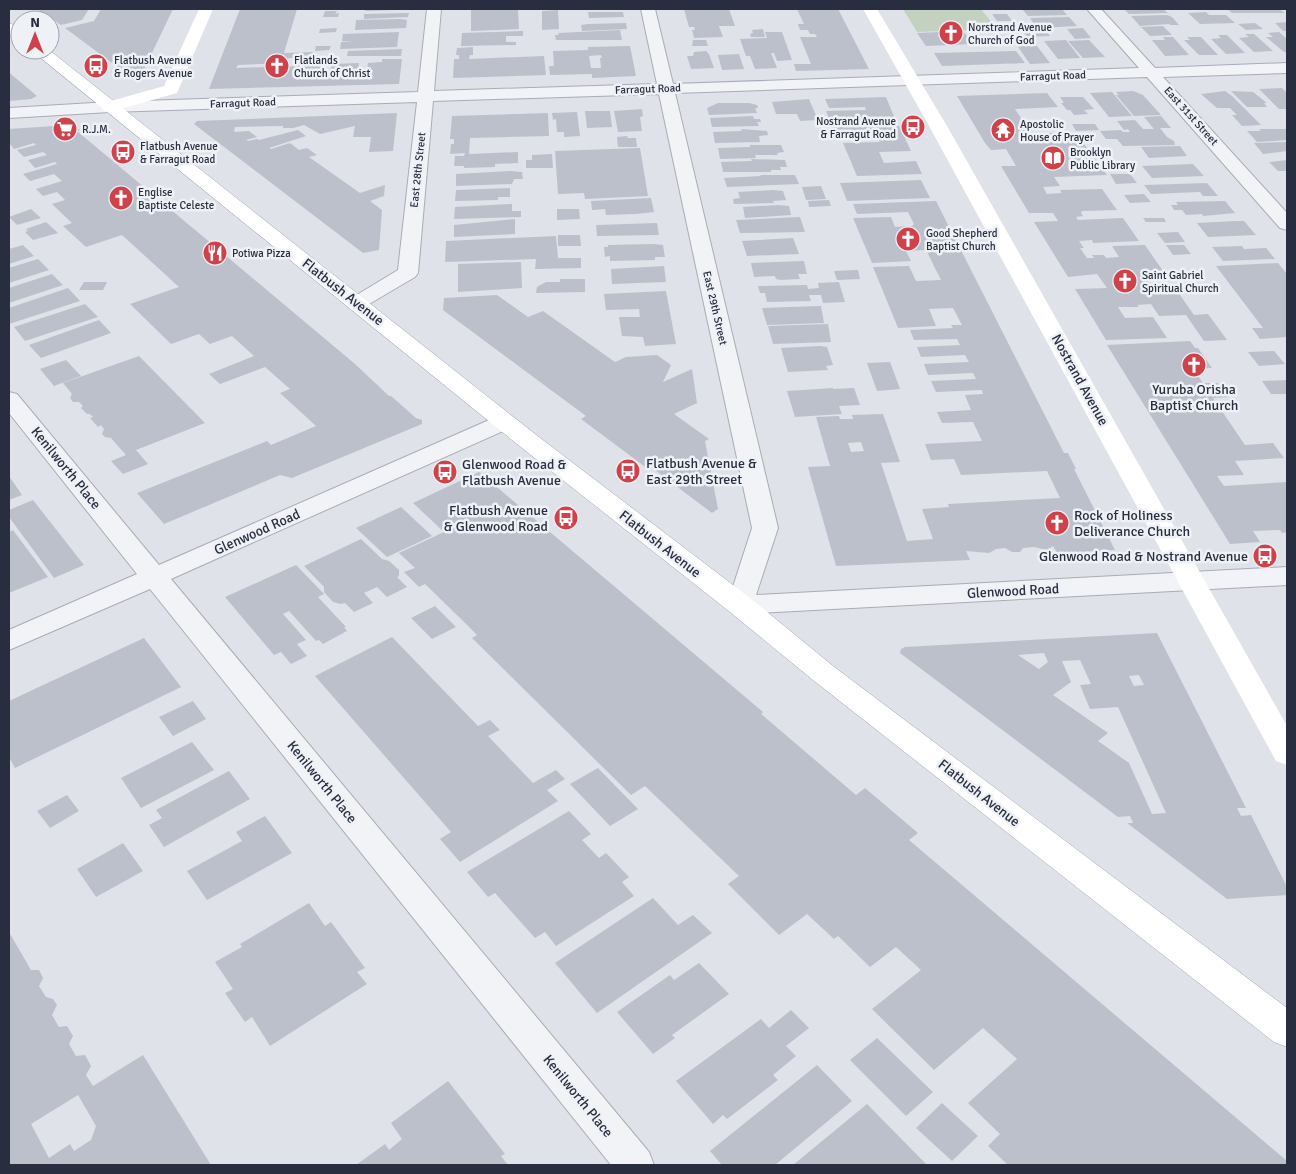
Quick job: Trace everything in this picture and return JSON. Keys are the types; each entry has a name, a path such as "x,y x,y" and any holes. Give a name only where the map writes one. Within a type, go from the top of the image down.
{"main road":[{"path":"110,107 171,89 206,9"},
{"name":"Nostrand Avenue","path":"870,9 1287,753"},
{"name":"Flatbush Avenue","path":"51,60 504,422 823,673 1287,1030"}],"street":[{"name":"East 28th Street","path":"357,303 408,273 434,9"},
{"name":"East 29th Street","path":"648,9 764,528 740,606"},
{"name":"East 31st Street","path":"1094,9 1287,224"},
{"name":"Farragut Road","path":"9,113 110,107 1287,68"},
{"name":"Kenilworth Place","path":"9,399 635,1165"},
{"name":"Glenwood Road","path":"9,641 504,422"},
{"name":"Glenwood Road","path":"740,606 1287,576"}],"green space":[{"path":"903,9 981,9 997,29 917,32"}],"building":[{"path":"37,9 89,9 82,20 61,25 60,10"},
{"path":"101,9 173,9 139,80 135,80 65,28 94,21"},
{"path":"240,9 297,9 284,53 314,52 310,65 324,64 321,77 329,77 332,64 359,63 357,76 366,75 368,63 382,62 382,59 402,59 399,84 209,89","holes":["288,58 301,58 298,66 236,68 238,65 286,63"]},
{"path":"366,9 397,9 397,10 365,11"},
{"path":"471,9 518,9 519,29 471,31"},
{"path":"684,9 729,9 735,26 719,26 723,37 694,38 692,30 695,30 694,27 689,27"},
{"path":"797,9 838,9 869,69 796,71 794,64 811,64 800,37 817,37 815,34 810,34 808,30 800,30 798,24 804,24"},
{"path":"1022,9 1062,9 1067,15 1028,16"},
{"path":"1124,9 1163,9 1168,13 1129,14"},
{"path":"1227,9 1279,9 1285,13 1232,13"},
{"path":"558,10 559,29 542,30 542,11"},
{"path":"325,11 337,11 335,14 339,13 338,17 323,17"},
{"path":"588,12 623,12 624,17 589,18"},
{"path":"1206,12 1209,15 1226,15 1235,23 1200,24 1188,13"},
{"path":"409,13 408,17 364,19 364,14"},
{"path":"992,14 1007,14 1012,21 997,21"},
{"path":"1167,15 1172,17 1179,25 1140,26 1131,16"},
{"path":"1069,17 1077,26 1037,28 1030,18"},
{"path":"356,20 407,20 406,28 355,30"},
{"path":"1287,22 1287,31 1283,31 1275,23"},
{"path":"626,23 627,29 582,31 581,25 588,24"},
{"path":"1255,23 1263,29 1246,30 1238,24"},
{"path":"1000,24 1015,24 1020,30 1005,30"},
{"path":"1163,26 1172,35 1150,36 1141,27"},
{"path":"337,28 336,32 319,33 320,29"},
{"path":"1083,28 1091,38 1075,39 1067,29"},
{"path":"763,29 765,37 751,37 752,30"},
{"path":"1045,29 1050,36 1027,37 1024,33 1028,33 1026,30"},
{"path":"620,30 622,40 556,40 555,35 559,35 558,33"},
{"path":"523,31 523,36 506,36 506,42 516,42 516,45 461,46 462,33"},
{"path":"963,31 973,44 926,46 917,33"},
{"path":"399,32 397,47 340,49 341,42 353,41 342,41 343,34"},
{"path":"765,32 782,32 792,60 777,61 774,53 771,53 777,68 755,69 750,56 746,56 740,39 767,38"},
{"path":"1279,32 1287,39 1287,52 1284,52 1266,37 1273,37 1268,33"},
{"path":"1245,34 1254,34 1273,51 1254,52 1239,38 1249,37"},
{"path":"1218,35 1227,35 1245,53 1226,54 1211,39 1221,38"},
{"path":"1163,37 1173,37 1189,55 1165,56 1152,40 1165,40"},
{"path":"1187,37 1201,37 1218,55 1199,55 1184,40 1190,40"},
{"path":"693,40 706,40 708,46 692,46"},
{"path":"1066,40 1080,58 1058,59 1044,41"},
{"path":"1089,40 1105,57 1083,58 1068,41"},
{"path":"1030,43 1032,46 1037,46 1050,63 1030,64 1016,44"},
{"path":"316,46 331,46 329,50 315,51"},
{"path":"630,46 636,76 592,78 592,74 550,75 549,66 554,66 553,51 588,50 588,47","holes":["601,55 602,58 600,58 601,68 591,68 589,56"]},
{"path":"473,47 473,55 470,55 469,59 544,56 546,75 453,78 454,59 459,59 459,55 456,55 457,48"},
{"path":"402,49 401,56 347,56 348,51"},
{"path":"706,51 714,68 691,69 687,56 693,56 694,52"},
{"path":"1016,51 1025,63 942,66 934,53"},
{"path":"739,54 744,69 722,70 718,55"},
{"path":"9,72 37,96 31,99 9,101"},
{"path":"1282,88 1287,93 1287,109 1279,109 1259,89"},
{"path":"1133,91 1143,95 1161,115 1134,116 1116,95 1119,95 1116,92"},
{"path":"1225,91 1261,125 1242,126 1232,115 1237,115 1230,108 1217,108 1201,94"},
{"path":"1231,91 1253,92 1267,103 1264,103 1267,107 1247,107"},
{"path":"1112,92 1132,116 1109,117 1090,93"},
{"path":"1047,93 1058,107 1015,109 1031,133 1071,133 1076,140 1081,140 1107,175 1054,177 1060,186 1043,187 1047,194 1062,193 1060,190 1102,189 1117,210 1082,211 1083,216 1076,217 1078,220 1123,218 1139,241 1093,243 1092,240 1079,241 1084,248 1080,248 1087,258 1094,258 1092,255 1104,255 1106,258 1119,257 1112,246 1145,245 1163,271 1140,270 1153,289 1162,289 1160,285 1173,285 1194,315 1208,314 1227,340 1204,341 1186,315 1159,316 1151,304 1137,305 1139,307 1118,307 1125,318 1153,317 1167,338 1106,340 1075,289 1107,288 1097,274 1068,277 1034,222 1058,221 1053,213 1029,213 1001,166 1016,166 1006,149 991,150 957,96"},
{"path":"886,97 895,119 865,120 868,127 899,126 911,151 879,152 884,163 916,161 922,174 857,176 843,143 880,142 877,137 837,138 826,111 866,110 865,107 829,108 825,99"},
{"path":"1060,97 1083,97 1094,109 1084,110 1088,114 1074,115 1061,103 1064,103"},
{"path":"809,99 818,120 800,121 797,114 776,114 772,102"},
{"path":"718,103 749,103 757,105 758,108 755,108 757,113 709,115 707,108"},
{"path":"642,109 643,116 640,117 642,131 618,132 614,111"},
{"path":"585,111 610,111 612,127 587,128"},
{"path":"577,112 580,136 564,137 564,132 557,132 556,119 553,120 552,113"},
{"path":"397,113 393,151 369,152 371,137 353,137 355,126 320,134 304,125 293,128 283,128 283,126 235,127 234,132 249,131 257,137 246,140 248,141 298,130 306,136 269,148 290,143 299,150 307,148 317,155 309,157 360,193 385,185 384,196 370,201 382,210 379,250 363,253 194,124 197,121"},
{"path":"548,113 549,136 470,138 469,154 518,152 518,163 495,164 495,167 464,168 464,166 454,166 455,156 464,156 465,153 450,154 451,144 454,144 454,139 450,139 452,116"},
{"path":"753,116 754,119 760,119 761,122 757,122 759,126 712,127 710,118"},
{"path":"1161,116 1171,128 1160,128 1167,137 1174,141 1175,145 1123,146 1117,139 1106,139 1100,131 1121,130 1123,132 1130,132 1128,129 1124,130 1117,121 1135,120 1143,129 1154,129 1144,117"},
{"path":"1072,124 1095,124 1099,130 1076,131"},
{"path":"70,125 80,130 77,131 355,364 389,396 416,418 422,420 422,424 292,478 280,475 164,524 137,493 267,441 271,445 316,426 280,393 290,389 265,367 220,384 209,374 254,356 232,336 210,344 199,334 171,344 130,304 179,287 122,235 86,247 63,226 72,223 52,204 65,200 57,192 43,196 36,189 62,181 54,174 30,181 23,174 57,164 55,162 35,168 28,160 47,155 43,152 24,157 17,150 36,145 34,143 14,149 9,143 9,129"},
{"path":"741,129 767,131 768,135 759,136 760,142 715,143 713,132 742,131"},
{"path":"1259,129 1287,129 1287,140 1257,142 1247,131 1261,131"},
{"path":"627,136 628,138 636,138 637,147 618,147 617,137"},
{"path":"1287,142 1287,151 1263,154 1254,143"},
{"path":"750,145 781,145 784,152 777,153 778,155 755,155 756,158 720,159 718,148 750,147"},
{"path":"1180,146 1187,156 1149,158 1141,147"},
{"path":"640,148 648,196 585,199 584,193 558,194 555,151"},
{"path":"552,154 553,168 526,168 526,160 532,160 532,155"},
{"path":"751,159 785,160 787,167 780,167 781,170 771,170 771,172 723,172 721,162 752,161"},
{"path":"1287,160 1287,171 1278,171 1269,162"},
{"path":"1193,164 1204,176 1152,178 1142,166"},
{"path":"522,172 523,179 514,179 512,184 456,186 456,174"},
{"path":"1110,174 1130,174 1137,183 1116,184"},
{"path":"795,175 799,184 727,187 724,178"},
{"path":"921,180 930,198 847,201 840,183"},
{"path":"1207,183 1218,196 1203,196 1200,192 1151,194 1144,185"},
{"path":"821,186 826,199 806,200 802,187"},
{"path":"510,188 510,197 498,197 498,200 455,201 456,190"},
{"path":"783,191 786,200 773,201 774,203 734,204 733,199 740,198 738,192"},
{"path":"1144,194 1151,202 1130,203 1124,195"},
{"path":"651,198 654,212 606,215 605,209 592,210 591,201"},
{"path":"829,200 831,206 809,207 808,201"},
{"path":"936,201 1064,453 1068,453 1076,469 1074,469 1115,550 1057,553 1053,546 1047,550 1034,547 1023,548 1020,552 1012,552 1005,548 996,549 989,553 966,551 970,560 836,566 808,467 830,466 816,417 839,416 840,419 853,419 852,415 883,414 900,462 881,463 907,541 933,539 922,509 949,507 948,504 1060,498 1047,471 961,475 954,459 931,460 925,444 982,441 973,422 942,423 937,412 971,410 965,395 983,394 982,390 936,392 931,381 976,379 973,373 928,375 924,364 969,362 965,355 921,357 917,347 960,345 957,339 914,340 910,330 953,328 951,325 962,325 953,308 929,309 936,326 898,328 873,267 909,266 916,281 941,280 926,250 906,251 911,261 872,263 853,218 891,217 895,227 912,226 914,224 908,212 857,214 853,204","holes":["861,442 864,451 851,452 848,443"]},
{"path":"1225,201 1235,213 1203,216 1202,214 1186,215 1182,210 1174,210 1171,205 1178,205 1176,202"},
{"path":"512,204 512,211 521,211 521,217 454,219 455,207"},
{"path":"789,206 791,215 745,218 743,207"},
{"path":"31,209 41,218 17,225 9,217"},
{"path":"557,209 579,209 580,219 557,220"},
{"path":"800,217 805,232 740,233 736,220"},
{"path":"1143,218 1164,218 1166,222 1146,222"},
{"path":"515,219 515,234 454,237 454,225"},
{"path":"1244,221 1256,235 1208,237 1197,223"},
{"path":"46,222 58,233 33,240 25,232 28,231 26,229"},
{"path":"657,223 659,235 597,236 596,225"},
{"path":"1178,232 1185,242 1165,243 1157,233"},
{"path":"558,235 580,235 581,246 558,246"},
{"path":"556,236 558,258 581,258 581,268 535,269 536,259 445,262 446,241"},
{"path":"793,238 799,254 747,256 742,241"},
{"path":"23,245 34,256 9,264 9,249"},
{"path":"608,245 663,245 665,257 655,257 655,260 610,261 610,256 605,257 604,247 608,247"},
{"path":"1166,245 1184,245 1191,254 1173,255"},
{"path":"1242,246 1244,249 1266,248 1275,259 1223,261 1212,247"},
{"path":"38,259 49,270 9,283 9,268"},
{"path":"804,261 807,274 798,274 800,279 781,280 776,279 775,276 754,277 751,263"},
{"path":"521,262 522,288 458,292 458,264"},
{"path":"1278,263 1287,274 1287,337 1260,339 1252,328 1263,328 1216,266"},
{"path":"664,266 666,282 612,284 611,269"},
{"path":"858,270 860,279 837,280 834,271"},
{"path":"52,274 63,285 9,303 9,288"},
{"path":"560,279 585,279 585,292 536,293 537,287 546,282 560,282"},
{"path":"84,282 107,282 103,290 79,290"},
{"path":"839,282 845,302 823,303 821,295 809,295 811,301 767,302 765,293 760,293 758,286 807,285 808,289 819,288 818,283"},
{"path":"68,288 80,301 9,324 9,308"},
{"path":"666,291 676,344 645,346 643,337 622,336 619,317 640,317 639,309 606,310 604,294"},
{"path":"497,295 528,317 543,311 615,362 626,357 657,355 671,365 663,382 692,369 697,403 674,414 709,439 705,441 718,509 712,513 651,467 648,469 581,419 586,416 443,310 444,298"},
{"path":"85,304 98,317 25,341 14,327"},
{"path":"821,306 824,323 767,325 762,308"},
{"path":"99,320 111,333 41,358 29,345"},
{"path":"828,324 831,342 773,344 768,326"},
{"path":"1190,341 1195,348 1198,348 1212,368 1193,369 1203,383 1218,383 1228,397 1213,398 1245,445 1273,443 1284,458 1235,461 1244,475 1217,476 1224,486 1287,482 1287,532 1282,533 1280,530 1253,531 1260,542 1230,544 1107,345"},
{"path":"827,347 833,365 826,366 828,370 788,372 781,348"},
{"path":"1274,351 1285,364 1259,366 1248,352"},
{"path":"139,356 205,423 136,450 148,464 123,474 111,461 126,455 111,438 105,437 102,434 104,429 101,425 98,427 90,418 93,417 81,408 83,406 79,402 73,402 70,398 72,394 63,383"},
{"path":"66,360 81,376 54,386 40,369"},
{"path":"890,362 900,389 877,391 867,363"},
{"path":"1287,380 1287,394 1271,394 1262,381"},
{"path":"854,388 860,405 839,406 842,414 795,417 787,391"},
{"path":"479,472 763,712 761,714 856,795 865,788 918,833 909,840 1287,1161 1287,1165 1008,1165 988,1146 1000,1134 968,1103 1017,1059 983,1028 934,1070 872,1009 921,970 896,947 870,967 838,936 834,939 807,914 779,935 728,884 739,876 645,786 631,795 472,638 477,635 461,619 425,584 419,587 404,572 415,568 399,553 444,532 413,503"},
{"path":"9,476 22,495 9,500"},
{"path":"33,500 84,565 54,578 9,517 9,510"},
{"path":"401,507 432,536 387,557 356,528"},
{"path":"13,530 48,577 9,593 9,532"},
{"path":"361,539 382,559 389,561 399,570 399,576 397,577 407,587 387,597 377,587 364,593 373,603 354,612 345,603 333,602 324,592 324,587 304,566"},
{"path":"296,565 324,594 318,597 346,627 344,627 347,631 323,644 319,640 316,641 289,611 283,614 306,640 297,644 307,656 291,664 281,652 274,655 225,597"},
{"path":"435,606 456,627 432,639 411,618"},
{"path":"1157,633 1246,808 1237,808 1241,816 1251,815 1287,887 1287,895 1227,899 1127,823 1133,823 1130,816 1118,817 900,653 901,649 905,647","holes":["1044,653 1048,662 1039,669 1018,655","1080,660 1091,684 1080,685 1090,709 1118,707 1166,813 1152,814 1129,763 1098,741 1108,733 1053,695 1071,682 1062,661","1139,675 1144,685 1134,686 1129,676"]},
{"path":"392,637 478,726 490,720 500,730 488,736 533,783 556,770 565,779 547,790 558,801 460,862 440,839 451,832 315,676"},
{"path":"144,638 181,687 15,768 9,757 9,701"},
{"path":"193,701 206,719 173,736 159,717"},
{"path":"192,742 214,770 141,808 121,778"},
{"path":"598,768 638,809 610,826 570,784"},
{"path":"229,771 250,799 164,847 149,825 162,818 156,810"},
{"path":"67,795 79,811 50,828 37,811"},
{"path":"569,811 591,834 582,840 599,858 606,853 629,877 622,882 634,896 556,946 545,932 535,938 495,893 488,897 467,872"},
{"path":"265,816 292,853 207,900 187,871 242,841 236,832"},
{"path":"123,843 143,871 96,897 77,869"},
{"path":"653,898 678,925 693,915 712,933 597,1013 555,963"},
{"path":"309,903 325,926 331,922 365,968 357,972 367,984 270,1046 252,1017 245,1022 225,993 233,989 215,962 242,947 240,944"},
{"path":"9,932 31,970 39,970 43,978 39,986 46,997 53,999 57,1005 52,1015 59,1027 67,1026 73,1036 69,1044 76,1056 85,1055 91,1066 86,1075 93,1086 143,1055 211,1165 9,1165","holes":["78,1095 96,1126 91,1140 74,1151 70,1144 49,1158 31,1124"]},
{"path":"699,963 729,994 672,1035 675,1038 653,1054 617,1012 670,975 674,980"},
{"path":"791,1010 809,1028 786,1046 796,1056 773,1075 778,1080 727,1119 723,1115 713,1124 676,1081 761,1019 769,1028"},
{"path":"877,1038 933,1092 906,1116 850,1060"},
{"path":"817,1065 852,1101 775,1165 722,1165 710,1151"},
{"path":"448,1081 505,1154 501,1156 508,1165 356,1165 385,1144 389,1150 402,1139 391,1123"},
{"path":"942,1103 978,1136 952,1161 916,1128"},
{"path":"867,1104 927,1165 793,1165"}],"place":[{"name":"Norstrand Avenue Church of God","path":"951,33"},
{"name":"Flatbush Avenue & Rogers Avenue","path":"96,66"},
{"name":"Flatlands Church of Christ","path":"277,66"},
{"name":"Nostrand Avenue & Farragut Road","path":"913,127"},
{"name":"R.J.M.","path":"65,129"},
{"name":"Apostolic House of Prayer","path":"1003,130"},
{"name":"Flatbush Avenue & Farragut Road","path":"123,152"},
{"name":"Brooklyn Public Library","path":"1053,158"},
{"name":"Englise Baptiste Celeste","path":"121,198"},
{"name":"Good Shepherd Baptist Church","path":"908,239"},
{"name":"Potiwa Pizza","path":"215,253"},
{"name":"Saint Gabriel Spiritual Church","path":"1125,281"},
{"name":"Yuruba Orisha Baptist Church","path":"1194,365"},
{"name":"Flatbush Avenue & East 29th Street","path":"628,471"},
{"name":"Glenwood Road & Flatbush Avenue","path":"445,472"},
{"name":"Flatbush Avenue & Glenwood Road","path":"566,518"},
{"name":"Rock of Holiness Deliverance Church","path":"1057,523"},
{"name":"Glenwood Road & Nostrand Avenue","path":"1265,556"}]}
